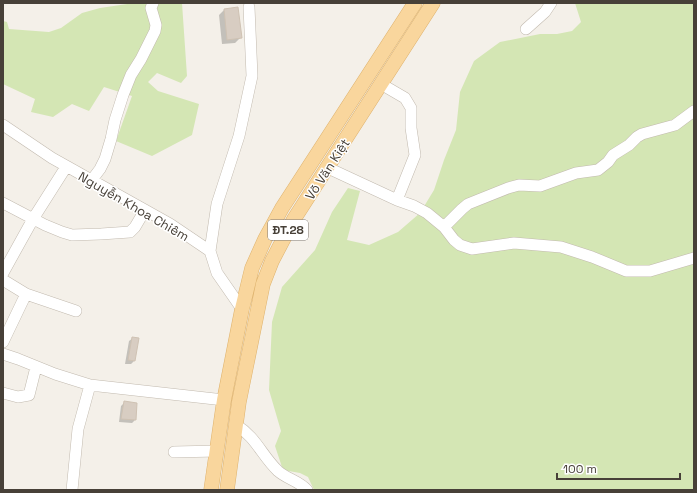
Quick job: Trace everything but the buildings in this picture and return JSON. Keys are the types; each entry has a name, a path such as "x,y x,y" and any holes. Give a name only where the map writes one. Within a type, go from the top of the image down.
{"main road":[{"name":"Võ Văn Kiệt","path":"211,490 224,400 242,309 252,268 265,239 282,208 415,3"},
{"name":"Võ Văn Kiệt","path":"227,490 239,402 263,284 283,238 433,3"},
{"path":"368,76 381,84"},
{"path":"242,309 257,312"}],"street":[{"path":"91,181 105,160 115,120 131,75 155,32 156,25 151,8 153,3"},
{"path":"526,29 545,12 551,3"},
{"path":"242,309 217,273 210,251 217,204 239,136 252,76 249,7"},
{"path":"381,84 405,98 411,108 411,128 415,155 397,200"},
{"path":"444,227 468,204 508,188 519,185 540,186 576,173 598,170 608,162 613,155 629,145 637,136 675,125 694,111"},
{"name":"Nguyễn Khoa Chiêm","path":"3,125 66,167 170,224 210,251"},
{"path":"3,273 33,219 66,167"},
{"path":"328,168 427,213 444,227 460,246 472,250 514,243 561,247 592,256 626,271 650,271 694,258"},
{"path":"3,203 33,219 72,235 126,233 132,230 145,210"},
{"path":"3,280 26,294 76,311"},
{"path":"3,342 26,294"},
{"path":"3,354 55,374 90,384 224,400"},
{"path":"3,393 18,397 29,396 36,367"},
{"path":"72,490 78,429 90,384"},
{"path":"236,425 251,436 279,472 304,486 307,490"},
{"path":"174,452 217,451"}],"green space":[{"path":"134,3 182,3 187,76 181,83 157,73 148,82 158,91 199,104 192,135 152,156 116,141 132,96 104,87 89,111 72,104 53,117 31,112 35,99 3,84 3,21 7,22 9,29 49,32 61,28 82,13 100,8"},
{"path":"575,3 694,3 694,490 314,490 308,477 300,473 283,470 275,446 281,431 269,390 272,322 282,287 315,250 332,212 348,188 360,191 347,240 369,245 398,232 420,213 434,190 456,130 460,92 474,61 500,42 540,34 557,34 572,31 581,22"}]}
